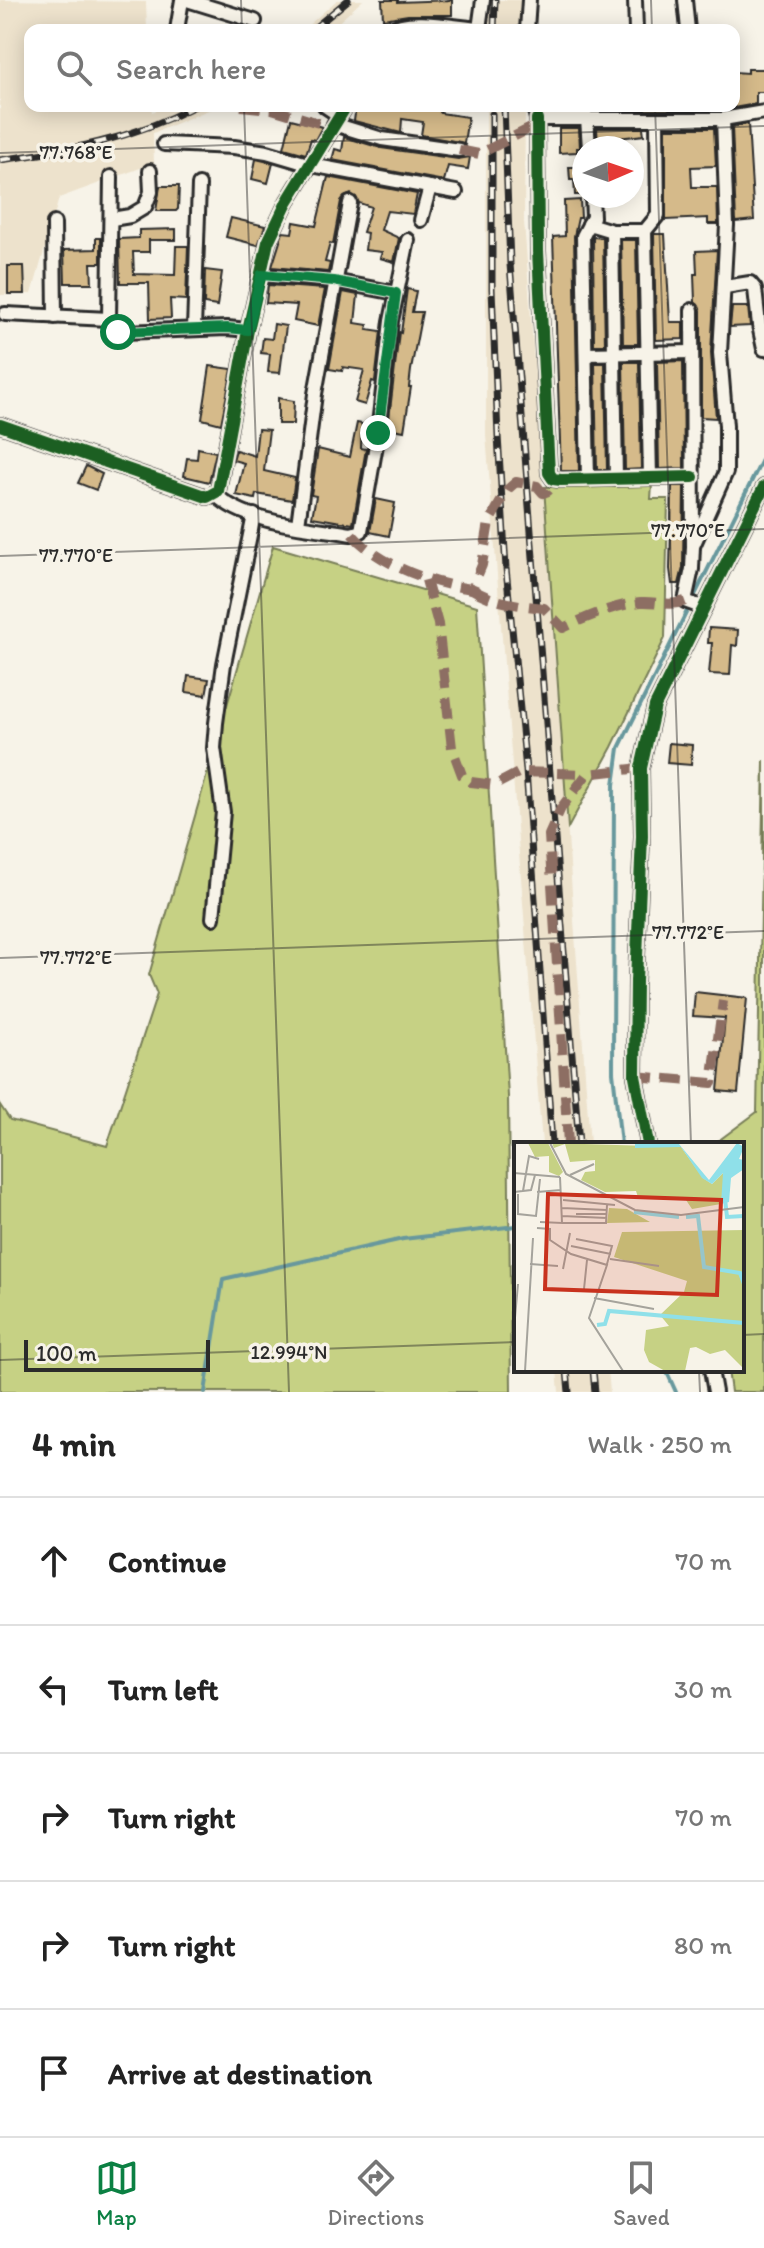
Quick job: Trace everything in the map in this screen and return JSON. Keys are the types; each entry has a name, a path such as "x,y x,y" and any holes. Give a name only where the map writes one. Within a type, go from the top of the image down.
{"street":[{"path":"178,24 184,0 255,21"},
{"path":"480,24 483,0"},
{"path":"527,24 529,0"},
{"path":"635,0 636,24"},
{"path":"685,0 687,24"},
{"path":"693,477 557,480 549,473 538,251 536,113 657,120 723,119 764,112"},
{"path":"215,494 229,444 248,330 268,242 287,202 340,115 382,139 459,150"},
{"path":"587,118 588,136"},
{"path":"693,546 726,472 720,353 727,225 723,119"},
{"path":"650,478 645,231 658,215 657,120"},
{"path":"164,144 234,147 267,152 311,165 456,192"},
{"path":"112,219 130,216 145,207 151,192 150,171"},
{"path":"111,177 110,326 118,332 248,330"},
{"path":"194,329 199,185"},
{"path":"421,220 430,187"},
{"path":"298,525 315,394 350,203"},
{"path":"588,479 583,236 593,217 593,208"},
{"path":"54,223 55,317"},
{"path":"589,224 612,231 645,231"},
{"path":"612,231 616,479"},
{"path":"215,494 226,505 298,525 352,534 357,534 363,527 396,293 408,240"},
{"path":"261,275 334,281 396,293"},
{"path":"725,287 750,283 755,289 764,349"},
{"path":"692,310 693,546 687,602 704,608"},
{"path":"5,314 109,319"},
{"path":"586,354 692,352"},
{"path":"0,425 207,497 215,494"},
{"path":"648,1142 635,1076 641,768 655,706 764,487"},
{"path":"213,918 223,812 215,763 216,723 224,664 254,515"},
{"path":"711,1372 715,1392"}],"shaded area":[{"path":"0,0 146,2 147,24 24,24 24,112 204,112 153,133 154,163 59,198 32,294 0,295"},
{"path":"337,0 363,0 337,24 310,24"},
{"path":"489,0 525,0 525,24 488,24"},
{"path":"486,112 525,112 524,221 590,1142 542,1142 486,435"},
{"path":"557,1372 608,1372 610,1392 559,1392"}],"green space":[{"path":"652,484 651,499 668,499 665,638 568,828 544,487"},
{"path":"273,546 477,606 508,1096 511,1392 0,1392 0,1105 10,1120 107,1146 157,994 149,975"},
{"path":"764,760 764,1392 731,1392 728,1372 744,1372 744,1142 717,1142 757,1112"}],"building":[{"path":"382,0 452,0 452,15 408,15 383,19"},
{"path":"748,69 764,69 764,92 756,92 756,104 740,107 740,72 748,73"},
{"path":"355,112 440,112 468,117 464,143 421,135 423,122 402,119 401,133 354,121"},
{"path":"291,119 322,127 315,140 311,139 306,154 284,148"},
{"path":"748,124 754,220 736,222 732,127"},
{"path":"559,128 579,128 579,136 572,136 572,152 559,153"},
{"path":"597,128 643,128 644,135 635,136 597,136"},
{"path":"666,128 714,128 716,166 691,167 692,187 717,187 718,224 708,224 708,218 666,220"},
{"path":"344,137 381,148 458,159 470,157 468,169 448,166 444,181 332,160 335,149 342,151"},
{"path":"256,159 273,163 268,183 252,179"},
{"path":"328,177 417,194 413,214 387,211 381,230 399,238 394,262 380,258 382,252 365,250 367,233 363,232 371,207 359,203 351,194 341,201 333,244 330,243 325,262 330,263 328,272 272,267 283,232 292,233 294,222 316,226"},
{"path":"160,186 179,186 176,211 156,211"},
{"path":"572,200 572,208 580,208 581,218 578,218 574,236 579,471 561,471 553,237 565,236 564,201"},
{"path":"231,218 265,226 258,245 226,237"},
{"path":"176,229 176,240 149,240 149,252 133,252 134,274 175,275 176,246 188,246 186,300 170,299 171,318 150,319 149,283 120,283 119,239 139,238 139,230"},
{"path":"654,234 665,234 670,322 683,322 683,339 656,340"},
{"path":"593,237 603,238 605,345 594,345"},
{"path":"96,238 101,238 101,263 91,263 92,283 65,283 64,250 96,249"},
{"path":"621,240 636,240 638,344 623,344"},
{"path":"717,250 711,353 716,418 701,417 701,310 695,302 694,274 697,274 696,251"},
{"path":"8,266 24,266 25,294 8,294"},
{"path":"205,270 222,272 217,306 204,304"},
{"path":"268,285 325,289 318,326 294,321 297,305 266,303"},
{"path":"407,289 416,291 412,312 422,312 404,431 388,428"},
{"path":"343,292 358,295 355,323 381,331 375,382 372,381 365,405 355,402 364,370 329,369"},
{"path":"732,307 748,307 750,326 730,327"},
{"path":"274,324 286,326 280,373 268,372 270,354 261,353 263,338 272,339"},
{"path":"683,361 684,468 659,469 657,362"},
{"path":"623,362 639,362 641,469 625,470"},
{"path":"595,363 605,363 607,470 597,470"},
{"path":"210,366 232,369 221,424 202,419"},
{"path":"278,398 294,401 293,424 278,424"},
{"path":"357,423 362,424 361,448 366,449 353,524 312,517 316,496 311,495 318,449 350,457"},
{"path":"258,429 269,430 264,471 295,478 292,500 256,494 255,499 236,495 244,463 233,460 236,450 255,456"},
{"path":"198,448 216,452 209,482 184,476 187,458 197,459"},
{"path":"86,466 102,474 96,490 78,483"},
{"path":"672,486 684,486 683,568 679,584 672,584 670,569"},
{"path":"376,499 395,503 389,536 370,532"},
{"path":"709,628 738,630 737,646 732,645 730,675 709,674 712,643 708,643"},
{"path":"188,676 209,679 206,695 186,692"},
{"path":"669,743 692,745 691,765 667,763"},
{"path":"695,992 747,998 738,1093 718,1091 725,1018 693,1016"}],"waterway":[{"path":"621,1142 613,1072 614,785 619,748 764,456"},
{"path":"205,1392 223,1279 403,1239 514,1226"},
{"path":"667,1372 676,1392"}],"railway":[{"path":"319,24 348,0"},
{"path":"494,24 495,0"},
{"path":"0,160 100,142 183,112"},
{"path":"504,112 510,264 579,1142"},
{"path":"492,114 492,289 498,436 506,568 526,770 552,1142"},
{"path":"567,1372 569,1392"},
{"path":"593,1372 595,1392"}],"marked path":[{"path":"282,112 332,127"},
{"path":"459,150 479,154 537,125"},
{"path":"352,534 376,555 407,571 440,583 472,589 482,565 489,522 508,489 516,482 537,486 543,493 557,480"},
{"path":"426,580 438,624 452,748 462,775 471,782 495,785 520,772 587,774"},
{"path":"472,589 498,600 544,608 563,628 601,612 631,604 685,601"},
{"path":"568,1142 549,835 561,808 587,774 641,768"},
{"path":"635,1076 712,1083 723,1001"}],"cycle path":[{"path":"0,425 207,497 218,491 268,242 287,202 342,112"},
{"path":"537,119 538,251 549,473 553,479 561,480 693,477"},
{"path":"648,1142 635,1076 641,768 655,706 764,487"}],"route":[{"path":"118,332 248,330 261,275 334,281 396,293 378,433"}]}
